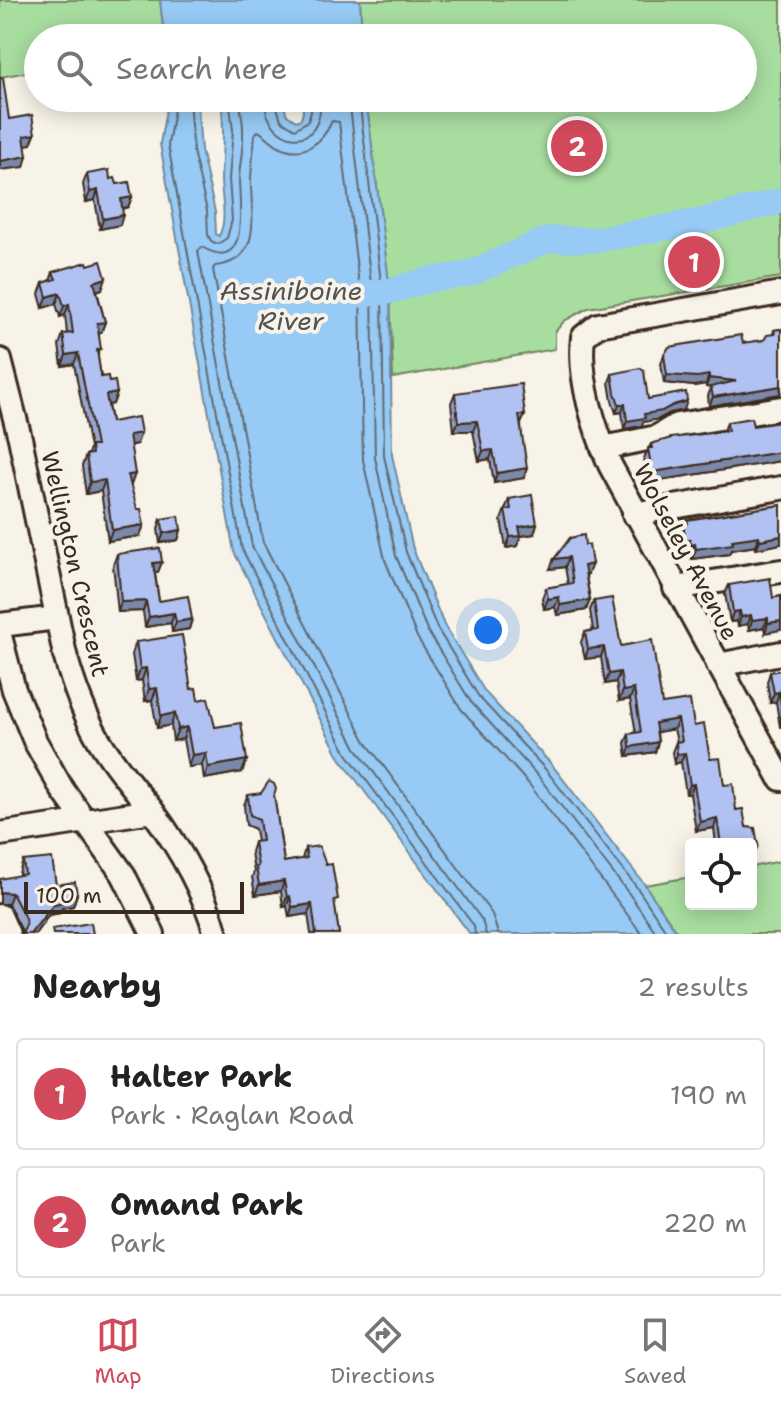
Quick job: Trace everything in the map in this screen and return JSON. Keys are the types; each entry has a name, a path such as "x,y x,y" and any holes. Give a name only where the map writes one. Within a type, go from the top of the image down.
{"street":[{"name":"Wolseley Avenue","path":"781,293 598,325 583,337 583,367 603,448 634,514 718,665 772,743 781,779"},
{"name":"Wellington Crescent","path":"0,360 6,405 70,674 92,725 110,756 152,811 190,870 216,934"},
{"path":"603,448 657,437 677,425 781,408"},
{"path":"634,514 781,488"},
{"path":"675,588 781,571"},
{"path":"0,625 57,618"},
{"path":"0,636 14,690 35,741 62,789 123,874 153,934"},
{"path":"718,665 781,653"},
{"path":"0,834 152,811"},
{"path":"0,916 8,934"}],"green space":[{"path":"0,0 160,0 163,24 24,24 24,73 0,77"},
{"path":"360,0 781,0 781,195 758,203 682,213 602,231 606,247 696,230 781,209 781,277 588,308 564,321 555,332 555,349 393,378 390,291 368,112 757,112 757,24 361,24"},
{"path":"781,861 781,934 678,934 645,885 685,878 685,910 757,910 757,866"}],"water":[{"path":"160,0 360,0 361,24 163,24"},
{"name":"Assiniboine River","path":"166,112 198,112 201,150 215,212 216,234 219,236 224,216 222,112 286,112 296,121 301,119 303,112 368,112 390,291 392,455 413,549 444,625 485,692 552,765 645,885 678,934 470,934 340,758 234,552 160,144"}],"building":[{"path":"0,78 3,78 9,119 32,115 35,134 24,136 27,156 0,161"},
{"path":"109,170 110,179 115,178 117,184 129,182 132,197 121,199 123,215 103,219 98,190 90,192 87,174"},
{"path":"101,261 106,278 94,282 105,322 97,323 101,349 97,350 101,377 108,376 109,382 115,381 117,393 106,395 111,422 138,417 141,433 129,435 135,474 128,475 144,525 112,530 105,480 90,482 86,455 92,454 91,446 96,446 78,353 66,355 63,334 73,333 69,304 64,306 60,293 47,297 43,283 56,279 53,272"},
{"path":"781,329 781,386 713,397 711,387 736,381 709,378 709,375 667,375 664,355 669,347 741,335 743,343 764,340 767,335 775,334 774,330"},
{"path":"640,368 644,371 648,399 686,392 687,401 644,414 645,418 627,421 625,404 619,404 612,374"},
{"path":"521,384 525,415 519,415 527,468 497,473 493,450 483,451 477,421 458,422 455,393"},
{"path":"751,418 753,426 781,422 781,452 652,472 648,448 652,448 651,444 671,438 728,431 727,422"},
{"path":"532,495 537,524 519,527 521,536 510,537 505,510 511,509 509,499"},
{"path":"781,505 781,536 732,540 733,544 696,549 690,540 686,541 683,524 688,523 687,520"},
{"path":"179,516 181,530 164,533 161,519"},
{"path":"584,535 592,564 584,566 590,600 560,605 559,597 548,599 546,588 573,583 569,557 554,559 570,538"},
{"path":"160,548 162,562 153,563 159,601 188,596 192,619 176,622 174,613 149,617 146,601 121,602 117,554"},
{"path":"770,578 773,598 781,596 781,621 768,623 768,618 752,620 751,615 741,617 740,611 733,612 729,585"},
{"path":"612,598 621,646 652,640 662,704 690,700 694,726 704,724 710,759 720,758 724,785 733,784 736,810 743,809 746,827 755,828 757,838 720,838 717,818 700,822 685,753 677,754 676,742 682,741 678,719 655,723 658,742 630,747 629,734 641,732 634,689 623,691 620,672 609,674 604,647 588,649 585,632 598,630 594,601"},
{"path":"182,635 191,689 196,688 198,700 208,698 215,727 241,723 247,760 208,767 206,753 192,755 187,727 178,729 175,713 161,716 157,688 149,689 146,668 140,669 136,642"},
{"path":"781,670 781,705 779,692 774,693 770,672"},
{"path":"269,781 276,789 274,795 284,862 307,858 305,848 319,846 326,865 332,864 338,899 334,900 339,934 316,934 312,904 292,907 284,881 259,885 254,842 262,841 259,819 250,815 248,795 261,793"},
{"path":"52,858 56,885 75,882 77,894 63,897 64,902 54,904 30,934 22,934 25,918 12,893 0,892 0,879 25,874 23,861"},
{"path":"91,923 93,934 53,934 52,929"}],"waterway":[{"path":"355,295 390,291 428,280 469,274 549,239 596,240 702,221 781,201"}],"place":[{"name":"Omand Park","path":"577,146"},
{"name":"Halter Park","path":"694,262"}]}
